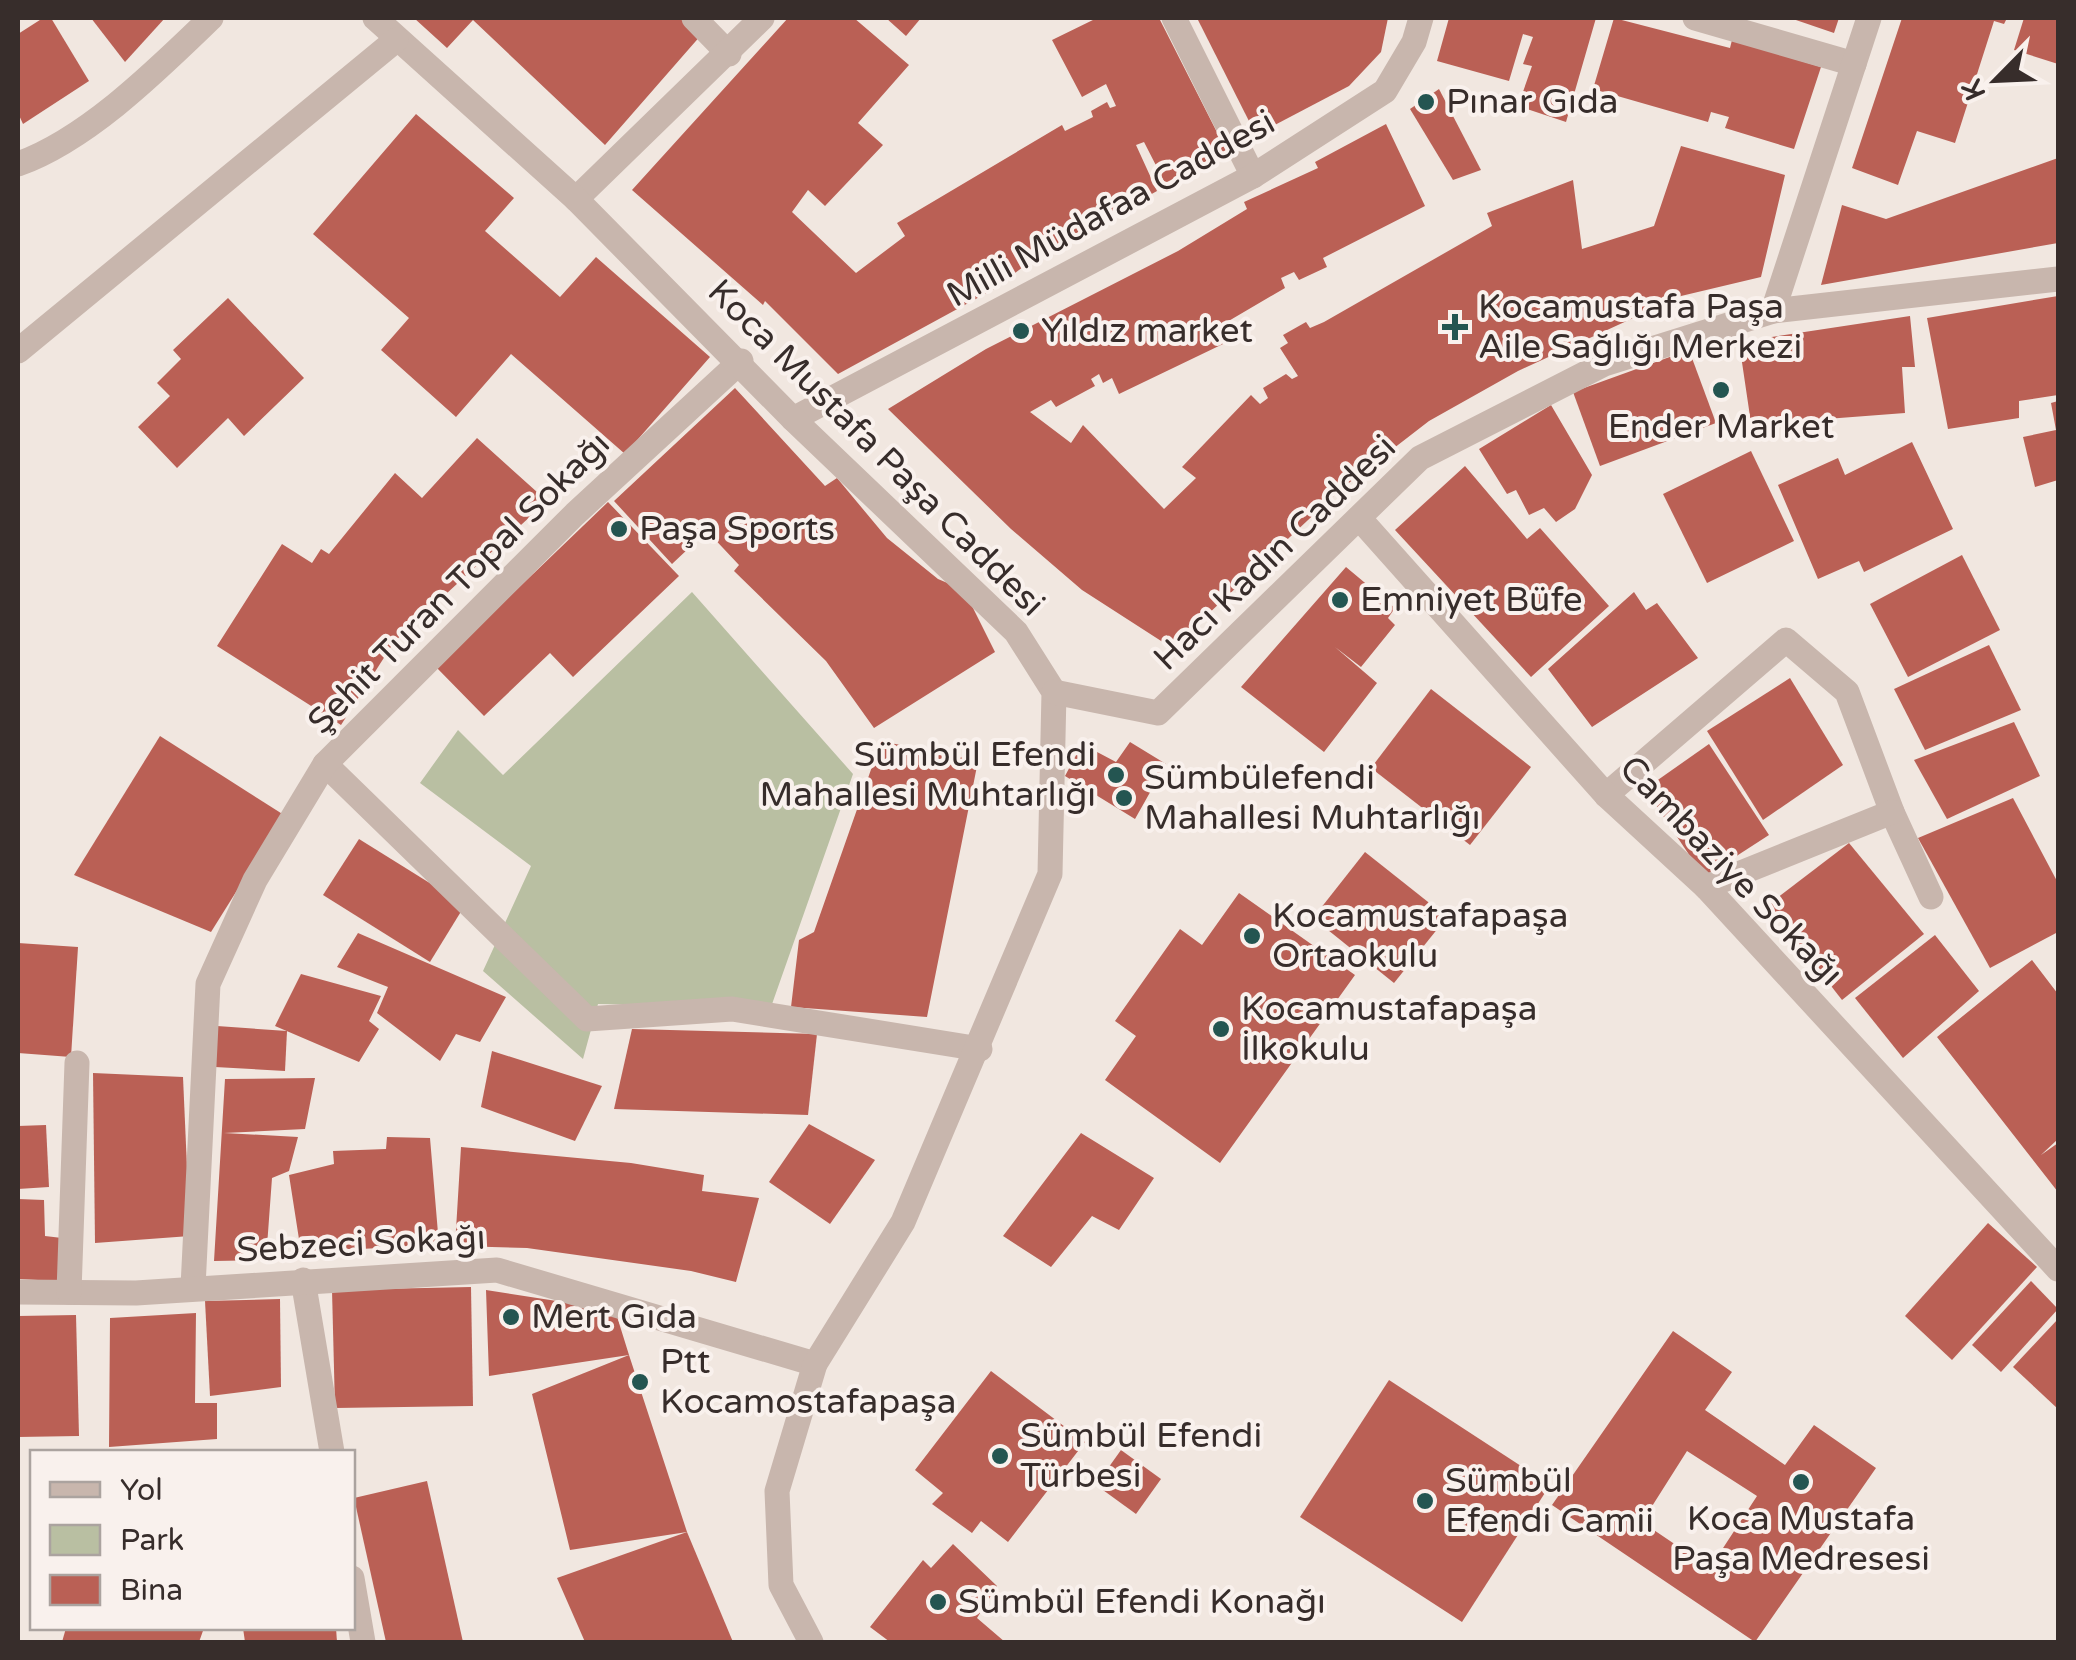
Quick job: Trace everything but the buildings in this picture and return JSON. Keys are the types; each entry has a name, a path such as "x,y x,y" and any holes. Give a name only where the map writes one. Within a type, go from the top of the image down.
{"street":[{"path":"18,164 41,155 148,78 210,18"},
{"name":"Koca Mustafa Paşa Caddesi","path":"375,18 576,199 794,419 1016,632 1054,692"},
{"path":"694,18 729,54"},
{"path":"576,199 762,18"},
{"path":"1174,18 1253,176"},
{"name":"Milli Müdafaa Caddesi","path":"794,419 1253,176 1384,91 1414,42 1421,18"},
{"path":"1695,18 1854,64"},
{"path":"1773,311 1869,18"},
{"path":"18,351 396,40"},
{"name":"Hacı Kadın Caddesi","path":"1054,692 1158,712 1420,458 1604,364 1773,311 2058,279"},
{"name":"Şehit Turan Topal Sokağı","path":"193,1288 208,984 255,880 326,764 574,514 740,361"},
{"name":"Cambaziye Sokağı","path":"1359,518 1606,795 1706,887 2058,1269"},
{"path":"1606,795 1786,640 1847,692 1892,812 1931,897"},
{"path":"812,1642 781,1584 777,1492 815,1364 904,1222 980,1049 1050,874 1054,692"},
{"path":"326,764 587,1019 732,1008 980,1049"},
{"path":"1706,887 1892,812"},
{"path":"69,1292 78,1063"},
{"name":"Sebzeci Sokağı","path":"18,1292 193,1288 497,1270 815,1364"},
{"path":"303,1280 332,1450"},
{"path":"355,1595 363,1642"}],"green space":[{"path":"692,592 853,774 771,1007 598,1004 583,1059 483,971 531,866 420,783 458,730 503,775"}],"place":[{"name":"Pınar Gıda","path":"1426,102"},
{"name":"Kocamustafa Paşa Aile Sağlığı Merkezi","path":"1455,327"},
{"name":"Yıldız market","path":"1021,331"},
{"name":"Ender Market","path":"1721,390"},
{"name":"Paşa Sports","path":"619,529"},
{"name":"Emniyet Büfe","path":"1340,600"},
{"name":"Sümbül Efendi Mahallesi Muhtarlığı","path":"1116,775"},
{"name":"Sümbülefendi Mahallesi Muhtarlığı","path":"1124,798"},
{"name":"Kocamustafapaşa Ortaokulu","path":"1252,936"},
{"name":"Kocamustafapaşa İlkokulu","path":"1221,1029"},
{"name":"Mert Gıda","path":"511,1317"},
{"name":"Ptt Kocamostafapaşa","path":"640,1382"},
{"name":"Sümbül Efendi Türbesi","path":"1000,1456"},
{"name":"Koca Mustafa Paşa Medresesi","path":"1801,1482"},
{"name":"Sümbül Efendi Camii","path":"1425,1501"},
{"name":"Sümbül Efendi Konağı","path":"938,1602"}]}
